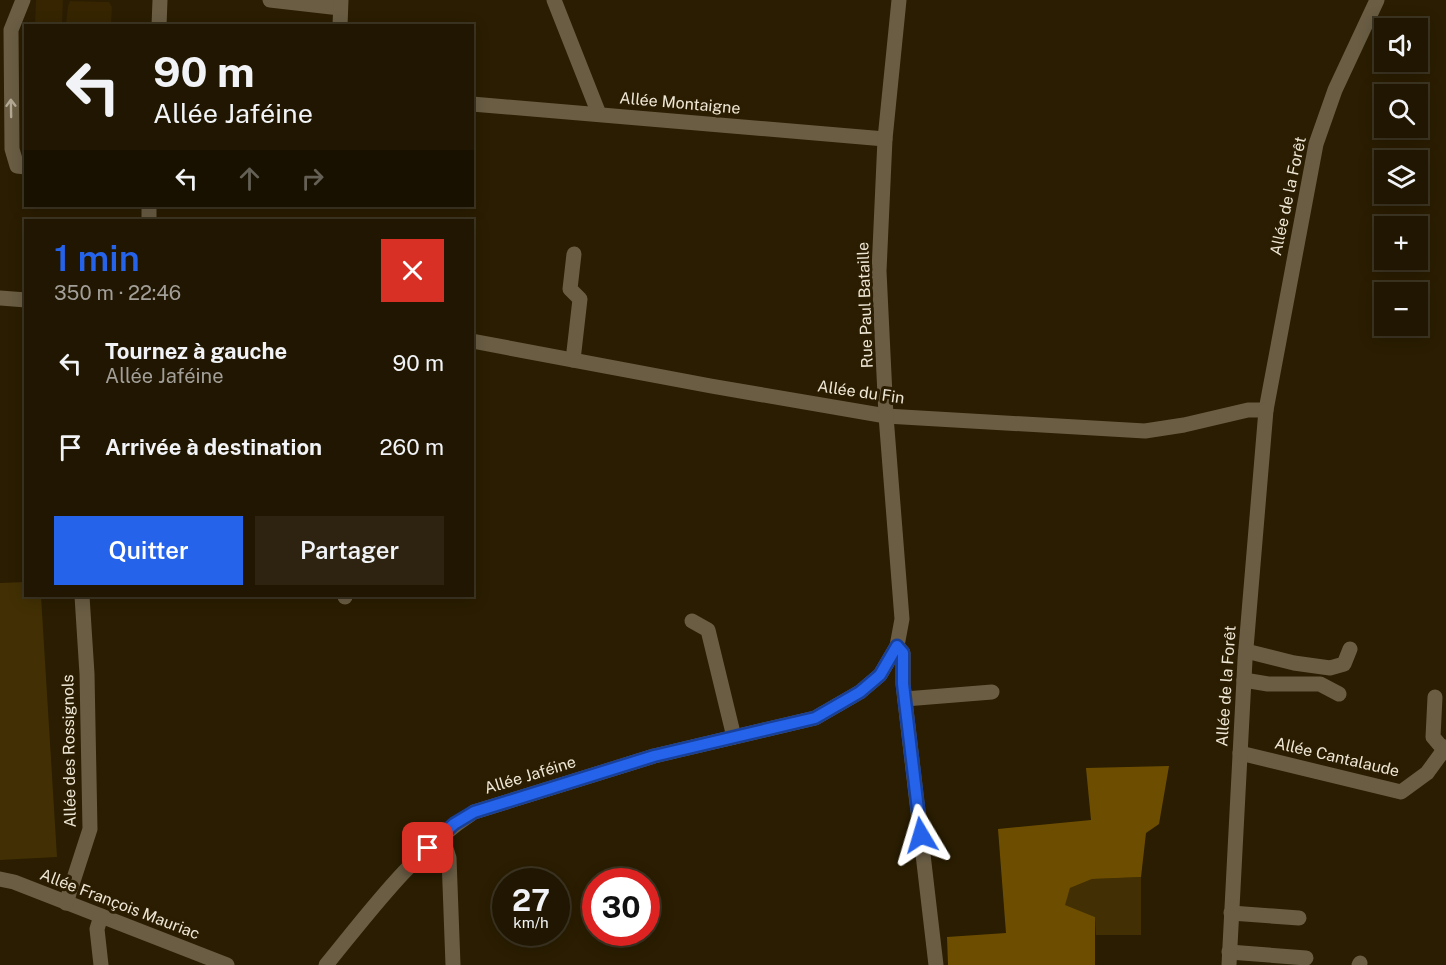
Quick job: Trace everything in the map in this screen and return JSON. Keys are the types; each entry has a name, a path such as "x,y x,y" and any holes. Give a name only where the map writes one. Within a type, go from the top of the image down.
{"street":[{"path":"23,0 11,30 12,149 17,166 24,167"},
{"path":"159,24 160,0"},
{"path":"270,0 340,4 340,24"},
{"path":"554,0 599,114"},
{"name":"Rue Paul Bataille","path":"897,646 902,619 886,416 879,271 885,139 899,0"},
{"name":"Allée de la Forêt","path":"1229,959 1244,680 1266,410 1316,144 1335,90 1377,0"},
{"name":"Allée Montaigne","path":"474,104 885,139"},
{"path":"573,360 580,299 570,289 574,254"},
{"path":"0,298 24,300"},
{"name":"Allée du Fin","path":"474,341 886,416 1145,430 1184,425 1248,410 1266,410"},
{"name":"Allée des Rossignols","path":"66,903 90,829 87,674 82,597"},
{"path":"692,621 708,630 734,737"},
{"path":"897,646 903,653 904,692 936,965"},
{"name":"Allée Jaféine","path":"326,965 402,872 454,824 474,812 654,756 815,718 860,692 880,675 897,646"},
{"path":"1246,651 1294,663 1330,668 1344,663 1350,649"},
{"path":"880,675 888,675 904,692 992,692"},
{"path":"1244,680 1268,684 1320,684 1338,694"},
{"path":"1435,698 1433,737 1445,749"},
{"name":"Allée Cantalaude","path":"1240,753 1401,792 1427,773 1445,749"},
{"path":"442,836 449,858 453,965"},
{"name":"Allée François Mauriac","path":"0,879 14,882 226,965"},
{"path":"1231,913 1299,918"},
{"path":"101,916 97,929 101,965"},
{"path":"931,965 935,948"},
{"path":"1229,959 1306,958"}],"shaded area":[{"path":"36,0 63,0 62,24 35,24"},
{"path":"70,1 109,2 112,7 111,24 66,24"},
{"path":"24,582 24,597 41,597 57,857 0,860 0,583"},
{"path":"1169,766 1159,824 1146,833 1141,877 1092,879 1070,888 1065,905 1095,917 1095,965 948,965 947,937 1006,933 998,829 1091,820 1086,768"},
{"path":"1141,877 1141,935 1096,935 1095,917 1064,905 1070,888 1092,879"}],"route":[{"path":"428,848 454,824 474,812 654,756 815,718 860,692 880,675 897,646 903,653 903,684 921,835"}]}
